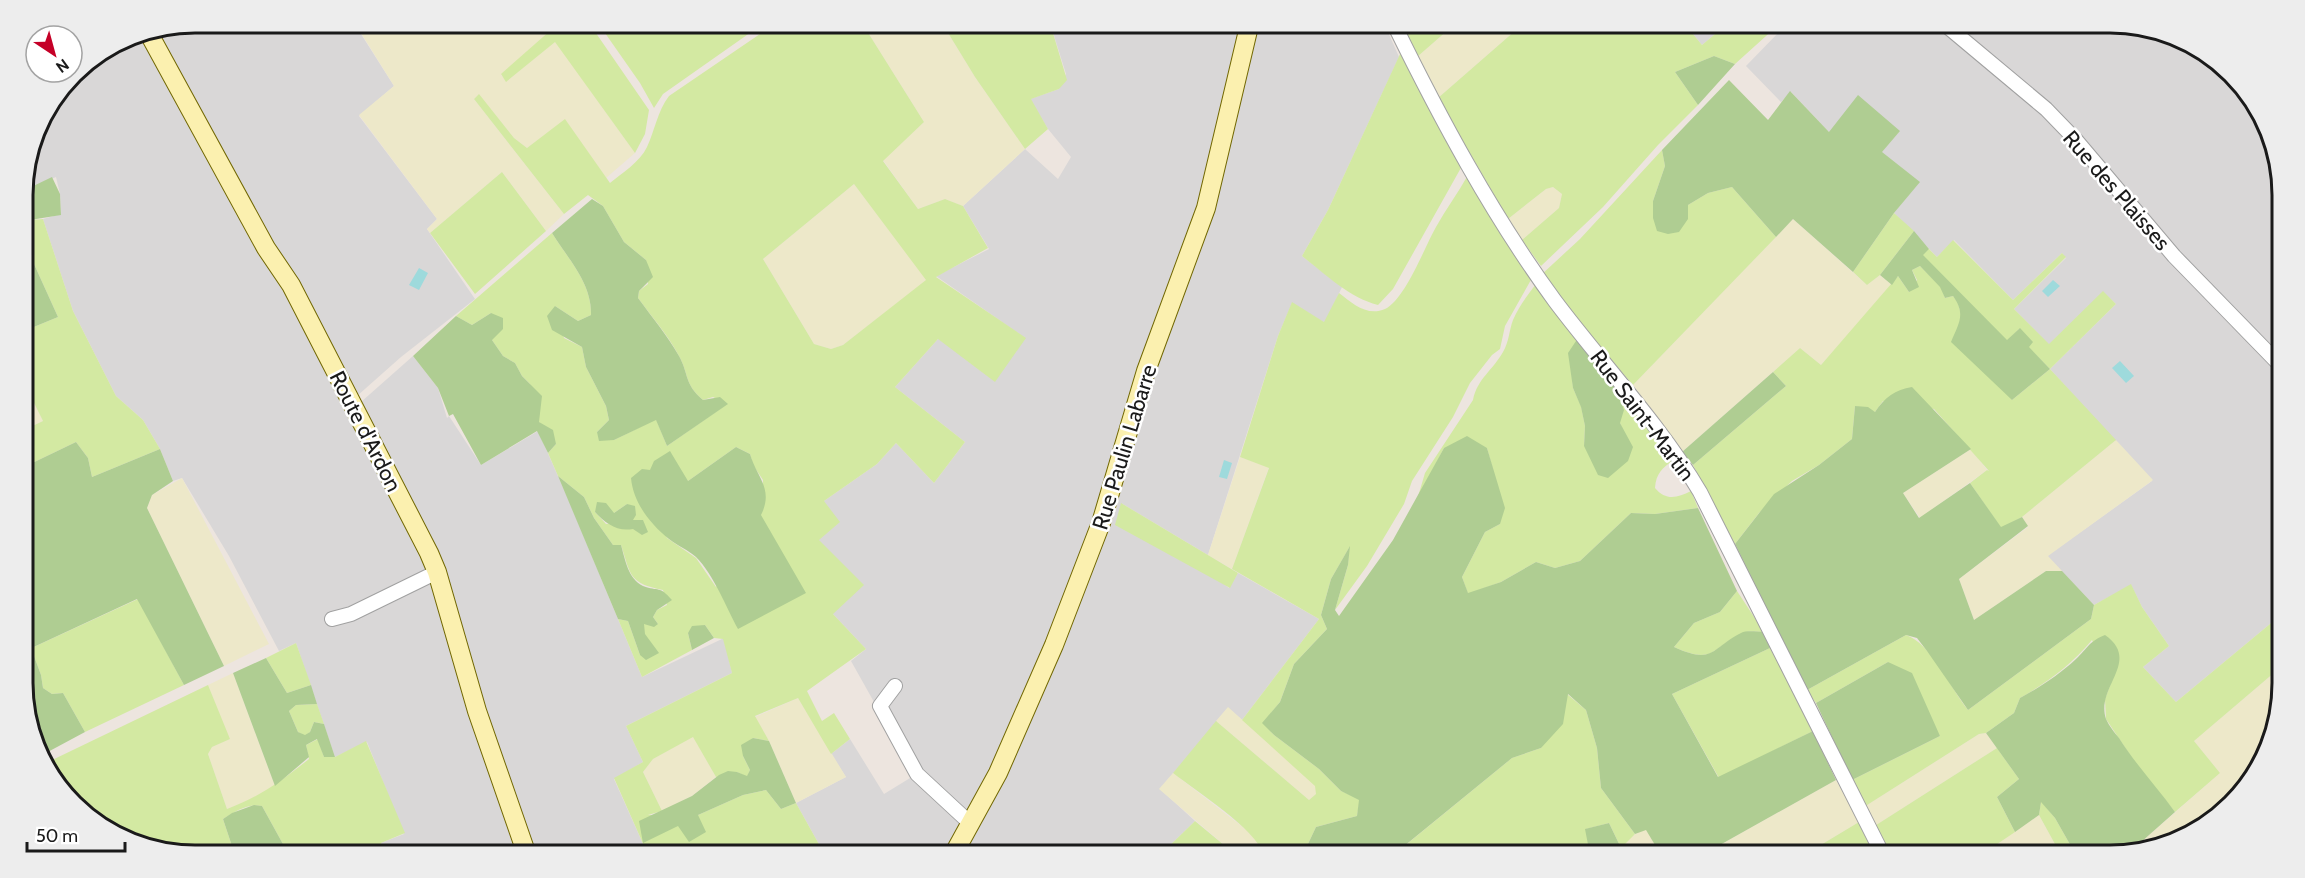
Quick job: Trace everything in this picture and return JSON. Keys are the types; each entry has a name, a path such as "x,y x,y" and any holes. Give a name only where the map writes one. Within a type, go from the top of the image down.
{"street":[{"name":"Rue Paulin Labarre","path":"959,845 998,773 1032,697 1101,523 1146,371 1206,208 1247,33"},
{"name":"Rue Saint-Martin","path":"1399,33 1472,172 1555,300 1684,465 1709,510 1878,845"},
{"name":"Rue des Plaisses","path":"1955,33 2046,110 2075,140 2186,270 2272,357"},
{"name":"Route d'Ardon","path":"152,39 266,248 291,285 429,553 437,572 477,711 524,845"},
{"path":"332,619 351,614 437,572"},
{"path":"895,686 880,706 917,774 971,824"}],"shaded area":[{"path":"360,33 394,86 359,116 437,219 427,229 475,299 401,357 357,396 361,402 413,356 438,388 447,418 449,416 481,465 538,431 642,677 724,638 732,673 626,726 643,762 614,779 644,845 382,845 381,843 404,834 367,742 335,757 296,643 279,651 229,556 182,478 173,481 160,449 143,420 116,396 73,311 43,219 61,214 56,177 33,187 34,174 45,133 60,105 73,88 77,84 84,84 84,77 88,73 114,55 133,45 174,34"},
{"path":"361,33 549,33 501,75 507,81 555,41 635,153 606,178 565,120 527,148 514,138 479,95 474,99 564,214 546,231 502,172 430,233 427,229 437,219 359,115 394,86"},
{"path":"868,33 948,33 975,77 1025,149 963,206 945,199 918,209 883,160 924,122"},
{"path":"1053,33 1388,33 1399,57 1328,210 1302,256 1342,287 1325,323 1292,303 1278,336 1208,555 1121,503 1229,588 1238,573 1319,619 1242,720 1228,708 1160,789 1195,821 1170,845 819,845 796,803 846,777 831,754 850,739 884,794 915,775 851,661 866,649 833,614 819,540 824,501 877,464 896,443 934,483 965,442 895,387 938,339 1025,338 936,276 989,249 963,206 1025,149 1058,179 1071,157 1048,129 1030,99 1059,89 1066,74"},
{"path":"1445,33 1513,33 1438,98 1417,57"},
{"path":"1692,33 1716,33 1702,45"},
{"path":"1778,33 2131,34 2162,42 2191,55 2224,81 2250,114 2260,133 2266,153 2271,174 2272,195 2272,622 2176,702 2143,667 2169,646 2142,607 2131,585 2094,605 2047,556 2152,481 2050,369 2116,304 2103,292 2049,345 2014,309 2066,258 2062,253 2013,300 1954,240 1937,257 1894,213 1919,182 1881,152 1899,132 1829,132 1791,92 1781,102 1746,66"},
{"path":"854,184 927,280 843,345 831,349 814,344 763,259"},
{"path":"1553,187 1562,194 1559,208 1522,240 1508,219 1546,189"},
{"path":"1793,219 1867,285 1880,275 1892,285 1821,365 1800,348 1682,452 1633,385"},
{"path":"33,401 43,421 33,426"},
{"path":"2116,440 2153,480 2048,556 2062,571 2046,571 1974,620 1959,579 2028,527 2022,517"},
{"path":"1971,449 1987,470 1920,518 1903,493"},
{"path":"1240,457 1269,467 1232,569 1208,555"},
{"path":"182,478 269,644 224,666 147,508 152,495"},
{"path":"233,673 275,786 254,799 227,809 208,754 212,747 229,739 208,685"},
{"path":"2272,675 2269,714 2263,735 2245,773 2224,797 2191,823 2172,833 2141,842 2220,773 2194,741"},
{"path":"798,698 846,777 796,803 769,741 755,717"},
{"path":"1228,707 1316,786 1316,794 1309,800 1216,721"},
{"path":"1986,733 1997,748 1873,827 1864,807 1979,734"},
{"path":"693,736 716,777 692,796 662,811 643,772 653,759"},
{"path":"1173,773 1244,828 1261,845 1224,845 1159,789"},
{"path":"1836,780 1859,822 1821,845 1720,845"},
{"path":"2039,815 2056,845 1996,845"},
{"path":"1646,829 1655,845 1621,845 1635,834"}],"green space":[{"path":"548,33 596,33 649,110 645,134 635,153 555,42 506,82 501,74"},
{"path":"605,33 750,33 663,94 654,108 640,83"},
{"path":"761,33 868,33 924,122 883,161 918,209 945,199 963,206 988,248 936,277 1026,338 995,382 938,339 895,387 965,442 934,483 896,443 877,464 824,501 840,522 819,540 864,585 833,614 866,649 807,691 822,721 834,713 850,739 831,754 798,698 755,716 769,741 753,738 743,756 750,770 747,777 737,772 716,777 693,737 653,759 643,772 662,811 648,815 698,815 743,795 766,790 781,809 796,803 819,845 644,845 614,778 643,762 626,726 732,673 723,639 714,638 705,625 688,633 692,650 642,677 618,619 628,621 640,655 653,646 644,634 644,623 658,624 653,617 657,610 667,605 663,590 637,581 630,571 621,545 613,545 594,518 584,497 558,476 548,453 556,444 539,422 530,384 522,376 515,363 503,356 492,340 491,313 472,325 456,316 552,233 578,272 588,292 591,315 578,321 555,306 564,338 582,347 586,367 606,406 609,420 597,432 614,440 656,419 667,446 727,404 713,397 703,400 693,389 675,348 638,298 639,291 648,284 646,260 624,242 603,206 588,195 564,214 474,99 479,94 514,138 527,148 565,119 610,183 640,158 650,141 669,96","holes":["854,184 926,280 843,345 831,349 814,344 763,259","736,447 750,454 753,465 763,480 761,514 716,587 696,558 667,538 642,470 688,481","627,504 633,521 606,524 595,512 614,513"]},
{"path":"948,33 1053,33 1067,80 1059,89 1031,99 1048,129 1025,149 975,77"},
{"path":"1405,33 1445,33 1417,57"},
{"path":"1513,33 1692,33 1702,45 1716,33 1769,33 1735,64 1714,56 1675,72 1698,105 1658,145 1603,207 1541,266 1522,240 1559,208 1562,194 1553,187 1546,189 1508,219 1438,98"},
{"path":"1401,52 1462,166 1393,289 1378,305 1348,291 1302,256 1328,210"},
{"path":"1714,56 1735,64 1698,105 1675,72"},
{"path":"1729,80 1768,120 1790,91 1829,132 1858,95 1900,131 1882,152 1920,182 1894,213 1853,272 1793,219 1776,237 1732,187 1708,193 1688,205 1688,219 1679,232 1668,234 1657,231 1653,218 1653,201 1665,166 1662,150"},
{"path":"1662,150 1665,166 1653,201 1688,219 1688,205 1708,193 1732,187 1776,237 1633,385 1541,275 1580,239"},
{"path":"502,172 546,231 475,294 430,233"},
{"path":"1468,175 1532,278 1505,326 1500,349 1492,355 1470,383 1453,417 1412,481 1404,504 1367,566 1335,610 1348,565 1349,548 1331,579 1321,615 1327,629 1294,664 1280,702 1263,723 1274,735 1319,769 1341,791 1360,799 1357,816 1316,827 1307,845 1258,845 1238,822 1173,773 1216,721 1309,800 1316,794 1315,786 1242,720 1319,619 1232,569 1269,468 1240,457 1278,336 1292,302 1324,322 1339,293 1366,310 1385,309 1400,295 1407,284 1436,227"},
{"path":"52,177 60,194 61,215 33,220 33,186"},
{"path":"592,199 603,206 624,242 646,260 653,277 639,291 638,298 674,348 693,389 703,400 720,397 728,404 667,446 656,420 614,440 599,441 597,432 609,420 606,406 586,367 582,347 552,330 547,316 555,306 578,321 591,315 588,292 572,262 552,233"},
{"path":"1894,213 1914,231 1880,275 1867,285 1853,272"},
{"path":"43,219 73,311 116,396 143,420 160,449 92,477 88,458 76,442 33,463 33,426 43,421 33,401 33,327 58,317 33,262 33,220"},
{"path":"1914,231 1929,249 1923,255 2007,340 2020,328 2033,342 2029,347 2050,369 2012,400 1951,342 1960,319 1959,308 1953,296 1945,298 1940,287 1920,266 1912,270 1919,287 1909,292 1898,276 1892,285 1880,275"},
{"path":"1953,240 2013,300 2062,253 2066,257 2014,309 2049,344 2103,291 2116,304 2050,369 2028,347 2019,329 2007,341 1922,255 1929,249 1937,257"},
{"path":"33,262 58,317 33,327"},
{"path":"1920,266 1941,287 1945,298 1953,296 1958,303 1962,318 2012,400 2050,369 2116,440 2022,517 2001,528 1970,483 1987,470 1989,471 1934,409 1883,401 1875,412 1855,406 1852,439 1819,465 1792,481 1759,513 1735,544 1693,465 1786,386 1773,372 1800,348 1821,365 1898,276 1909,292 1917,280 1912,270"},
{"path":"1536,284 1578,338 1572,374 1573,388 1581,406 1585,426 1584,446 1624,433 1620,423 1615,388 1673,460 1660,472 1655,488 1668,497 1691,491 1698,508 1655,514 1631,513 1580,561 1555,568 1536,562 1501,582 1468,594 1462,577 1485,532 1500,524 1493,470 1487,448 1444,448 1417,500 1425,473 1473,400 1478,386 1503,352 1515,315"},
{"path":"491,313 503,318 503,329 492,340 503,356 515,363 522,376 542,396 539,422 553,430 556,444 548,453 537,431 481,465 453,414 449,416 438,388 413,356 456,316 472,325"},
{"path":"1578,338 1616,389 1624,410 1620,423 1633,447 1628,461 1608,478 1598,475 1584,446 1585,426 1581,407 1573,388 1568,353"},
{"path":"1773,372 1786,386 1693,465 1682,452"},
{"path":"1912,387 1971,449 1903,493 1919,518 1970,483 2001,527 2022,517 2028,526 1959,579 1974,620 2046,571 2062,571 2094,605 2091,619 1968,710 1917,638 1906,635 1807,690 1735,544 1774,494 1819,465 1852,439 1855,406 1868,407 1875,412 1891,395"},
{"path":"1467,436 1487,448 1505,508 1500,524 1485,532 1462,577 1468,593 1501,582 1536,562 1555,568 1580,561 1631,513 1655,514 1698,508 1737,591 1720,612 1694,623 1674,647 1697,655 1705,655 1741,633 1752,631 1764,632 1770,648 1672,694 1718,777 1813,731 1836,780 1720,845 1655,845 1646,830 1635,834 1601,788 1597,748 1586,710 1568,694 1563,724 1541,748 1512,758 1405,845 1307,845 1316,827 1357,816 1359,800 1341,791 1319,769 1274,735 1262,723 1280,702 1294,664 1327,629 1321,615 1331,579 1350,546 1348,565 1335,610 1339,616 1393,540 1444,448"},
{"path":"76,442 88,458 92,477 160,449 173,481 152,495 147,508 224,666 184,685 137,599 33,647 33,463"},
{"path":"736,447 750,454 765,491 765,506 761,515 806,593 738,629 702,564 696,557 662,533 644,512 635,496 631,478 642,469 650,470 654,461 670,451 688,481"},
{"path":"558,476 584,497 594,518 613,545 621,545 634,579 643,586 661,591 672,600 657,610 653,617 658,624 654,627 644,624 645,634 659,653 646,660 640,655 628,621 618,619"},
{"path":"597,502 606,503 614,513 627,504 635,506 636,515 633,520 643,520 648,532 642,535 633,529 627,530 612,526 595,512"},
{"path":"1121,503 1238,573 1230,588 1115,525"},
{"path":"2131,584 2142,607 2169,646 2143,667 2176,702 2272,622 2272,675 2194,741 2220,773 2175,812 2136,764 2106,719 2105,699 2111,683 2092,640 2059,672 2020,698 2014,713 1986,733 1979,734 1864,807 1852,780 1940,736 1888,662 1816,703 1807,690 1906,635 1924,647 1968,710 2091,619 2094,605"},
{"path":"1737,591 1764,632 1743,633 1705,655 1697,655 1674,647 1694,623 1720,612"},
{"path":"138,599 184,685 85,732 63,693 52,694 43,688 41,675 33,656 33,647"},
{"path":"705,625 714,638 692,650 688,633 692,626"},
{"path":"2105,635 2115,645 2119,655 2119,665 2106,696 2104,707 2106,719 2175,812 2141,842 2120,845 2070,845 2055,818 2041,802 2039,815 2015,832 1997,797 2019,779 1986,733 2014,713 2020,698 2056,675"},
{"path":"296,643 311,685 287,693 266,658"},
{"path":"1770,648 1813,731 1719,778 1672,694"},
{"path":"33,656 41,675 43,688 52,694 63,693 85,732 49,751 36,714 33,693"},
{"path":"266,658 287,693 311,685 317,704 296,705 289,711 298,732 305,735 310,732 314,722 324,724 335,757 324,757 317,739 306,745 309,757 275,786 233,673"},
{"path":"1888,662 1912,673 1940,736 1852,780 1816,703"},
{"path":"208,685 230,739 212,747 208,754 227,809 260,794 299,767 309,759 306,745 318,739 324,757 335,757 366,741 405,833 381,843 382,845 283,845 262,806 257,805 241,809 223,819 232,845 185,845 164,842 143,836 105,818 73,790 53,760"},
{"path":"1567,694 1586,710 1597,748 1601,788 1635,834 1624,845 1620,845 1609,823 1586,829 1588,845 1406,845 1512,758 1541,748"},
{"path":"317,704 324,724 314,722 310,732 305,736 298,732 289,711 296,705"},
{"path":"753,738 769,741 796,803 781,809 766,790 743,795 698,815 706,832 689,842 678,826 643,843 639,821 692,796 719,775 728,771 747,776 750,770 743,756 741,745"},
{"path":"1997,748 2019,779 1997,797 2015,832 1996,845 1883,845 1873,827"},
{"path":"2041,801 2055,818 2070,845 2056,845 2039,815"},
{"path":"254,805 262,806 283,845 232,845 223,819"},
{"path":"1195,821 1224,845 1170,845"},
{"path":"1859,822 1872,845 1821,845"},
{"path":"1609,823 1620,845 1588,845 1585,829"}],"water":[{"path":"419,268 428,273 419,290 409,285"},
{"path":"2053,280 2060,286 2048,297 2042,291"},
{"path":"2120,361 2134,376 2126,383 2112,368"},
{"path":"1224,460 1232,463 1227,479 1219,477"}]}
